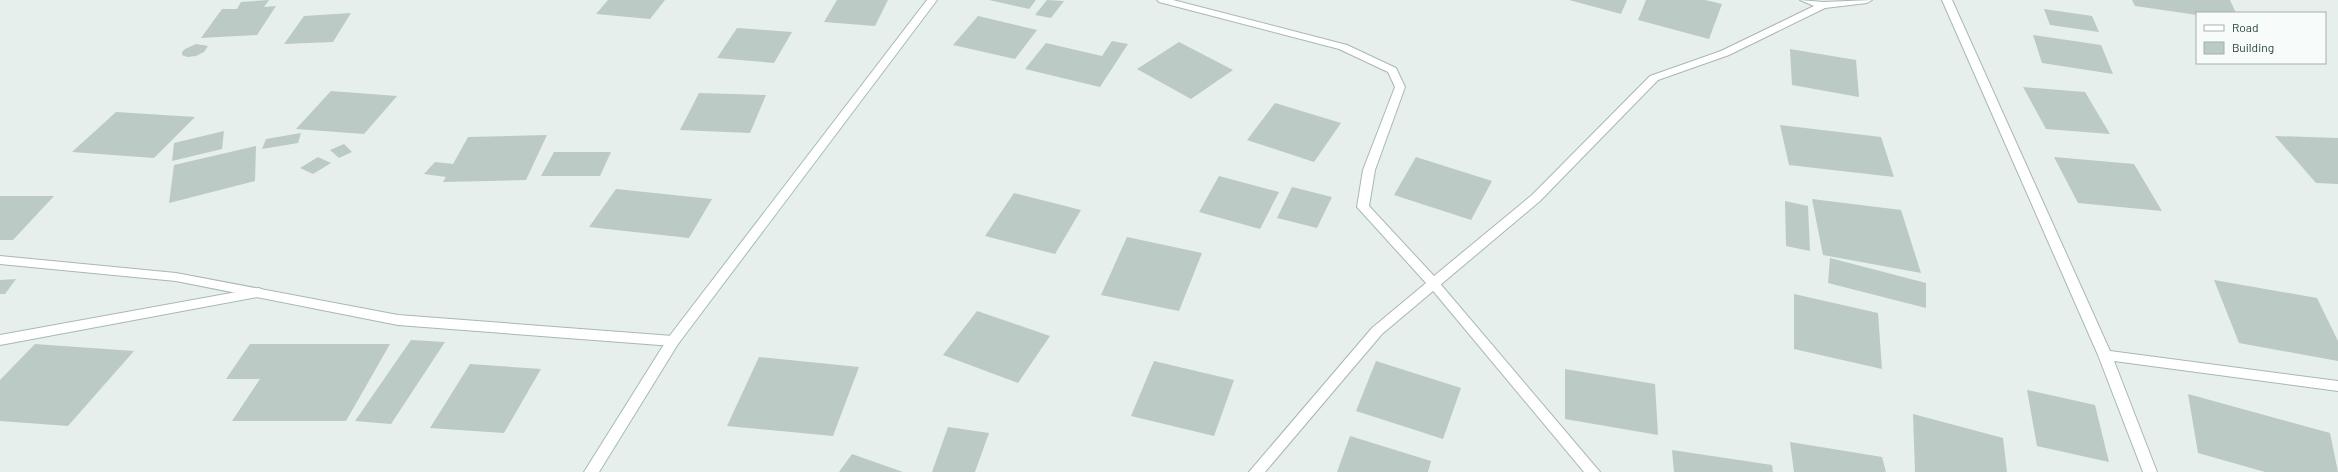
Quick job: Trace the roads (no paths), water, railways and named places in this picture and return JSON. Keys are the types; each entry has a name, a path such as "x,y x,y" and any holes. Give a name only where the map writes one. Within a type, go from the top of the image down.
{"street":[{"path":"591,472 673,340 932,0"},
{"path":"1162,0 1343,47 1392,70 1400,87 1369,170 1363,207 1433,283 1593,472"},
{"path":"1805,0 1823,5"},
{"path":"1256,472 1377,331 1536,198 1654,78 1725,53 1823,5 1867,0"},
{"path":"1947,0 2105,356 2150,472"},
{"path":"0,260 176,277 398,320 673,340"},
{"path":"0,340 259,293"},
{"path":"2105,356 2338,386"}]}
